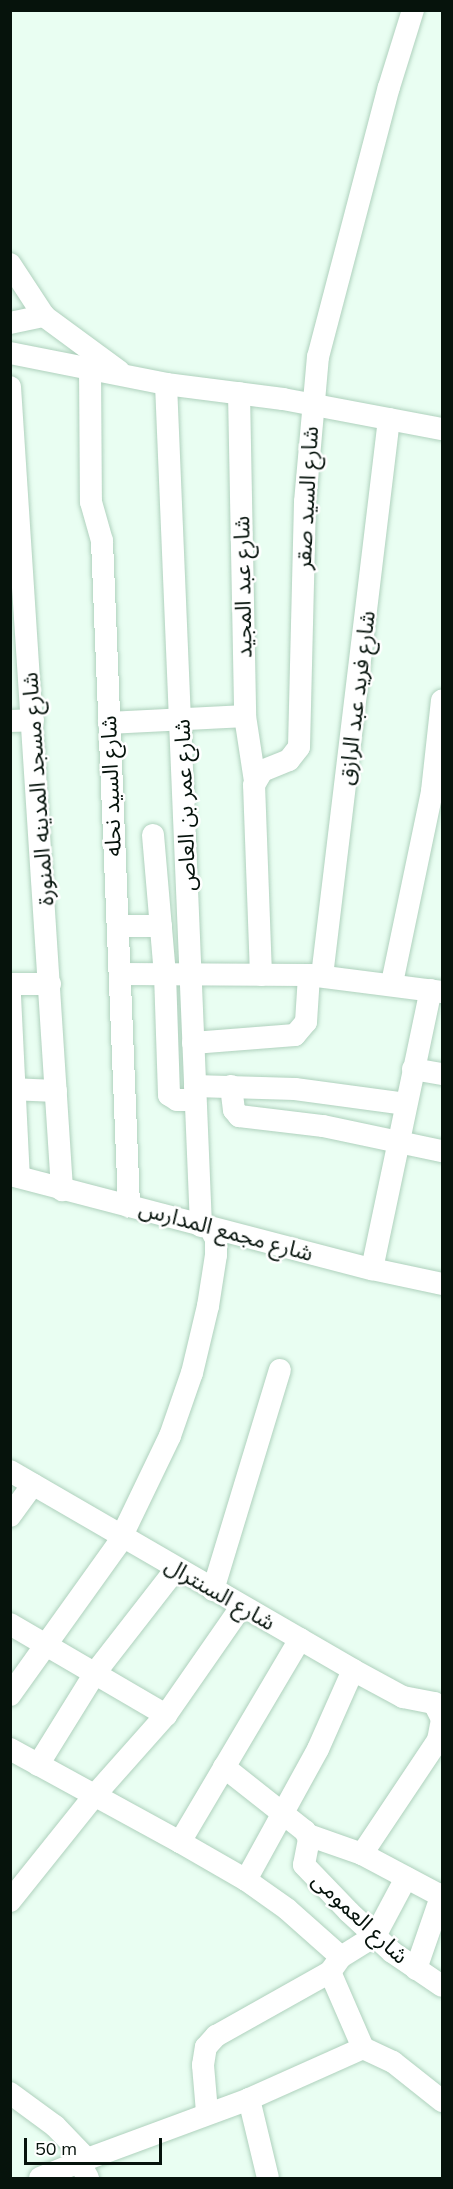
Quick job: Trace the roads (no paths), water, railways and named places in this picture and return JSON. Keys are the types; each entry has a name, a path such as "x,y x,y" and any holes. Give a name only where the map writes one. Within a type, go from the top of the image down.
{"street":[{"name":"شارع السيد صقر","path":"255,780 262,771 289,760 299,747 305,502 312,404 329,314 389,87 413,10"},
{"path":"10,264 44,316 125,376"},
{"path":"10,322 44,316"},
{"path":"10,353 166,384 312,404 442,429"},
{"name":"شارع السيد نحله","path":"90,368 91,502 102,541 129,1206"},
{"name":"شارع عمر بن العاص","path":"10,1695 122,1537 170,1436 192,1373 216,1255 216,1239 206,1227 195,1093 182,719 166,384"},
{"name":"شارع مسجد المدينه المنورة","path":"10,387 27,612 62,1190"},
{"name":"شارع عبد المجيد","path":"239,393 245,716 255,780"},
{"name":"شارع فريد عبد الرازق","path":"193,1042 295,1035 306,1022 315,976 389,418"},
{"path":"10,627 21,624 27,612"},
{"path":"392,983 430,802 442,701"},
{"path":"109,723 245,716"},
{"path":"10,721 33,720"},
{"path":"255,780 261,975"},
{"path":"153,834 165,975 169,1095 177,1100 195,1093 231,1086 295,1089 406,1104"},
{"path":"118,926 161,926"},
{"path":"120,974 315,976 392,983 436,991 413,1069 372,1269"},
{"path":"10,984 50,984"},
{"path":"10,996 15,1176"},
{"path":"413,1069 442,1074"},
{"path":"231,1086 234,1110 239,1116 323,1126 442,1151"},
{"path":"13,1090 56,1091"},
{"name":"شارع مجمع المدارس","path":"15,1176 372,1269 442,1284"},
{"path":"213,1590 280,1370"},
{"name":"شارع السنترال","path":"10,1472 353,1671 403,1697 438,1700"},
{"path":"10,1516 33,1484"},
{"path":"38,1765 94,1673 176,1569"},
{"path":"10,1901 94,1796 166,1715 241,1607"},
{"path":"12,1627 45,1643 166,1715"},
{"path":"180,1842 300,1639"},
{"path":"246,1880 284,1815 353,1671"},
{"path":"362,1854 438,1740 442,1719 438,1700"},
{"path":"10,1749 246,1880 287,1909 335,1964 363,2048 393,2062 442,2101"},
{"path":"224,1767 308,1835 362,1854 442,1895 416,1969"},
{"name":"شارع العمومى","path":"308,1835 304,1865 375,1936 416,1969 442,1986"},
{"path":"207,2112 203,2065 206,2047 216,2036 335,1964 375,1936 406,1878"},
{"path":"40,2178 85,2167 207,2112 249,2099 363,2048"},
{"path":"10,2093 55,2126 85,2167"},
{"path":"249,2099 268,2178"}]}
